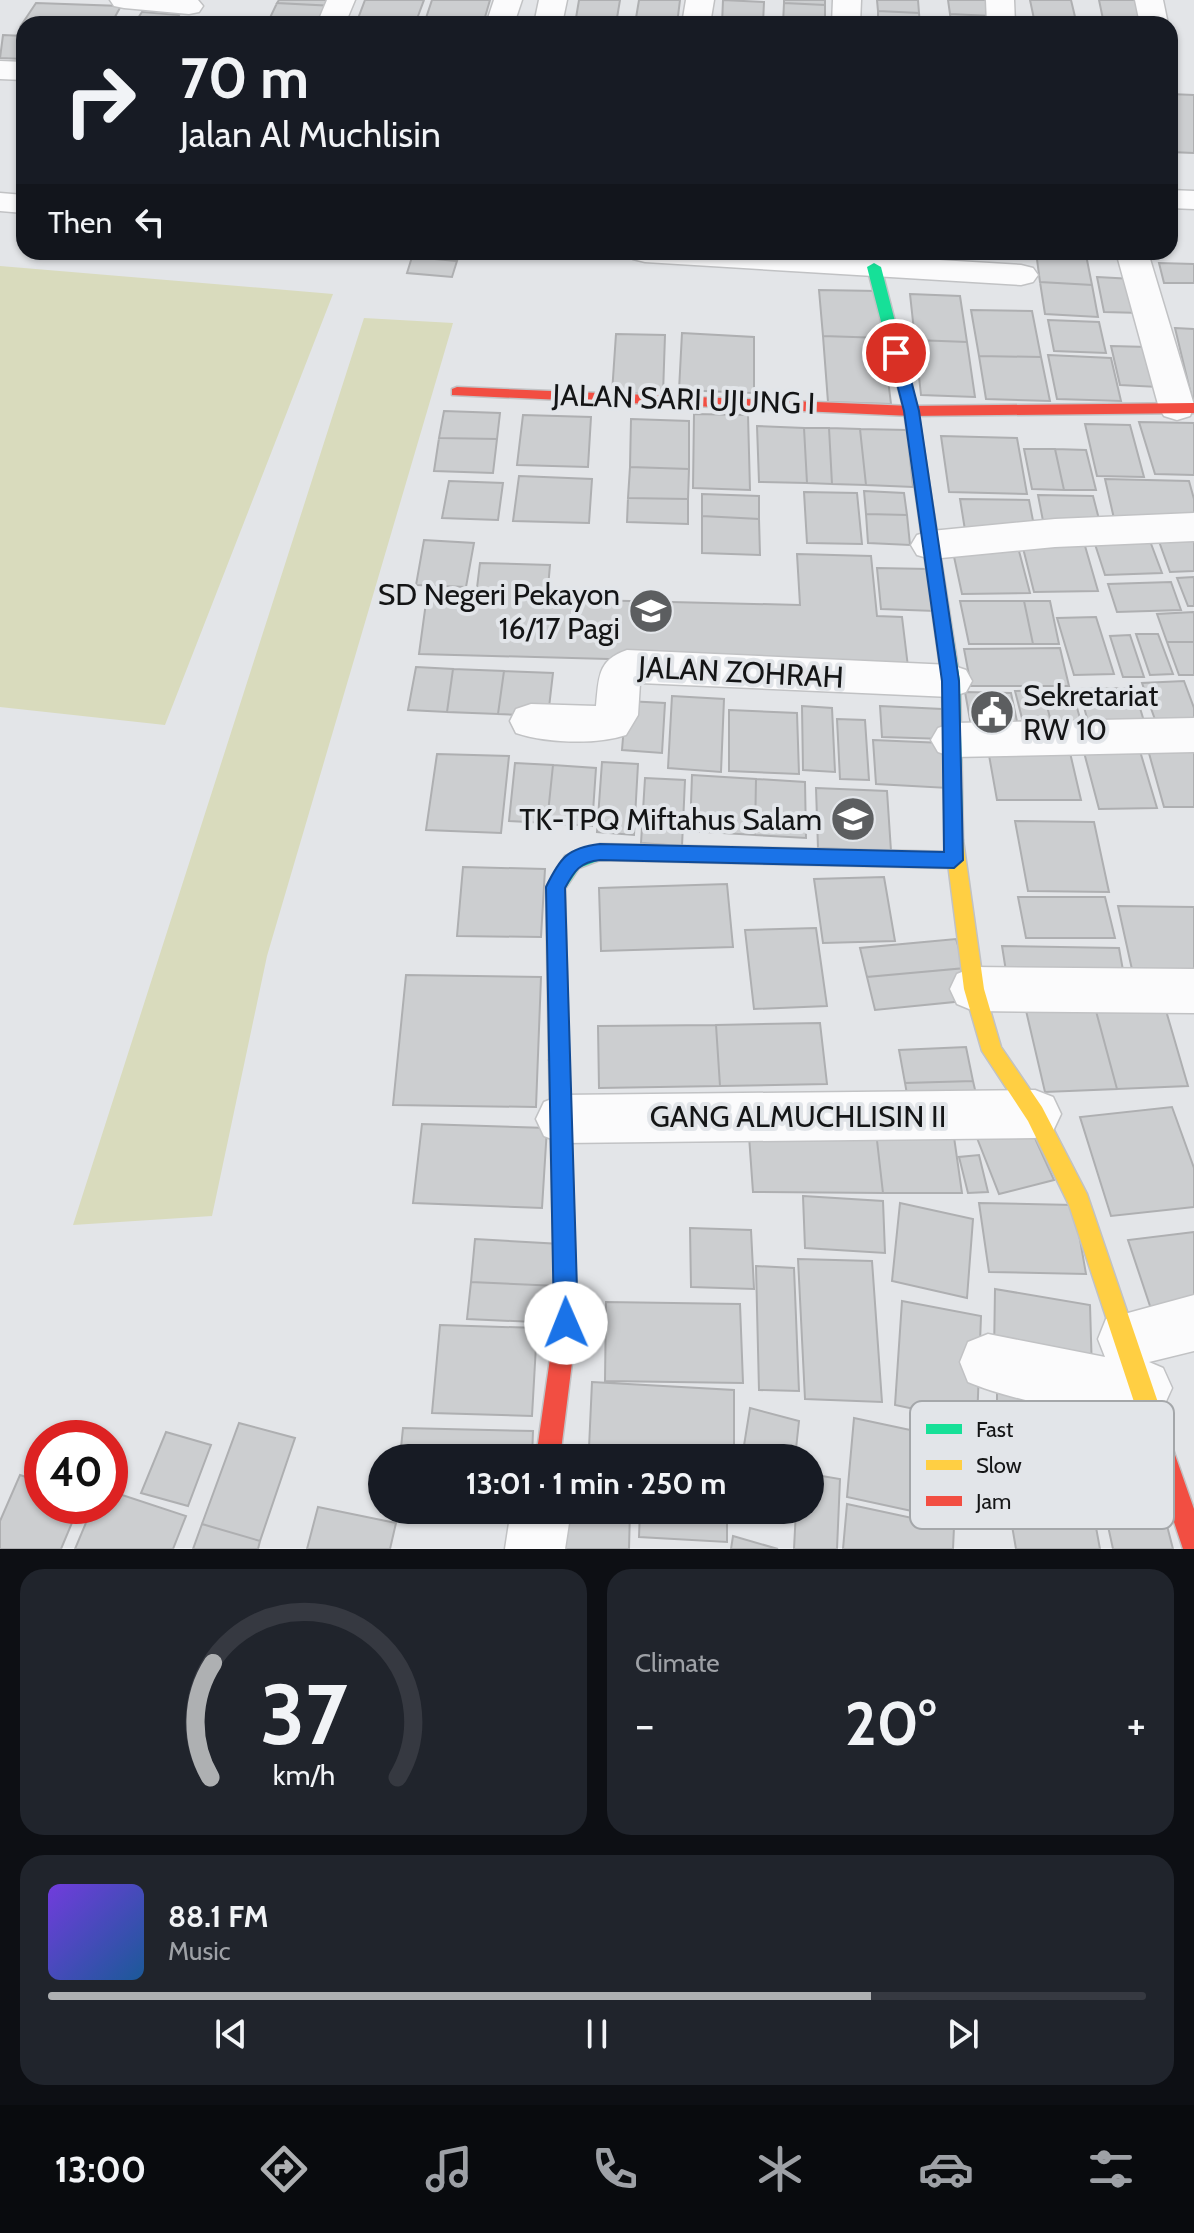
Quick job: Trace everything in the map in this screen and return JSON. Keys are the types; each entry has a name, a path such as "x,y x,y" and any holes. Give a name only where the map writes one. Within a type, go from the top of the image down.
{"street":[{"path":"124,0 186,10"},
{"path":"848,260 874,267 1021,275"},
{"path":"1134,260 1185,408"},
{"path":"874,267 911,411 951,681 954,860 974,989 992,1051 1035,1114 1079,1202 1146,1401"},
{"name":"JALAN SARI UJUNG I","path":"457,392 911,411 1185,408"},
{"path":"931,545 1055,533 1194,527"},
{"name":"JALAN ZOHRAH","path":"531,721 611,723 617,715 620,671 627,666 951,681"},
{"path":"953,740 1031,735 1085,738 1194,735"},
{"path":"550,1444 566,1323 555,887 568,865 580,854 600,852 954,860"},
{"path":"974,989 1194,991"},
{"name":"GANG ALMUCHLISIN II","path":"562,1119 1035,1114"},
{"path":"988,1362 1103,1385 1194,1323"},
{"path":"1174,1485 1194,1545"},
{"path":"535,1549 539,1524"}],"green space":[{"path":"0,266 333,294 165,725 0,707"},
{"path":"364,318 453,323 267,956 212,1216 73,1225"}],"building":[{"path":"279,0 336,0 334,6 277,3"},
{"path":"365,0 424,0 418,16 359,16"},
{"path":"432,0 490,0 485,16 427,16"},
{"path":"579,0 620,0 617,16 576,16"},
{"path":"639,0 680,0 678,16 636,16"},
{"path":"723,0 764,2 763,16 722,16"},
{"path":"784,0 825,0 825,5 784,3"},
{"path":"877,0 918,0 919,13 878,11"},
{"path":"948,0 989,0 991,16 950,14"},
{"path":"1030,0 1071,0 1075,16 1033,16"},
{"path":"1099,0 1140,0 1144,16 1102,16"},
{"path":"36,3 121,6 115,16 27,16"},
{"path":"277,3 334,6 330,16 271,16"},
{"path":"784,3 825,5 825,16 783,16"},
{"path":"878,11 919,13 919,16 878,16"},
{"path":"142,12 179,15 178,16 139,16"},
{"path":"950,14 991,16 950,16"},
{"path":"3,35 16,36 16,59 0,58"},
{"path":"1178,94 1194,95 1194,153 1178,152"},
{"path":"411,260 457,261 452,277 407,273"},
{"path":"1037,260 1087,260 1092,285 1040,282"},
{"path":"1159,263 1194,264 1194,283 1164,283"},
{"path":"1097,277 1133,279 1141,313 1104,312"},
{"path":"1040,282 1092,285 1098,317 1045,314"},
{"path":"819,290 877,291 883,338 823,336"},
{"path":"910,294 960,296 967,342 915,340"},
{"path":"971,310 1032,311 1041,357 979,356"},
{"path":"1048,320 1099,322 1106,353 1054,351"},
{"path":"1175,328 1194,329 1194,403 1193,403"},
{"path":"682,333 754,337 754,393 679,390"},
{"path":"616,334 665,335 663,394 612,393"},
{"path":"823,336 883,338 891,404 828,402"},
{"path":"915,340 967,342 975,397 921,395"},
{"path":"1111,346 1148,347 1158,387 1120,385"},
{"path":"1048,355 1111,358 1121,401 1057,399"},
{"path":"979,356 1041,357 1050,401 986,399"},
{"path":"444,411 500,413 497,439 439,438"},
{"path":"694,414 748,415 750,490 693,488"},
{"path":"523,415 591,417 588,467 517,465"},
{"path":"631,419 689,421 689,469 630,467"},
{"path":"1139,422 1194,423 1194,475 1155,474"},
{"path":"1085,424 1130,425 1144,477 1097,476"},
{"path":"757,426 804,428 807,483 759,482"},
{"path":"804,428 829,428 832,484 807,483"},
{"path":"829,428 860,429 866,485 832,484"},
{"path":"860,429 907,430 913,487 866,485"},
{"path":"941,436 1017,438 1027,494 949,492"},
{"path":"439,438 497,439 493,473 434,471"},
{"path":"1024,449 1055,449 1064,490 1032,489"},
{"path":"1055,449 1086,450 1096,490 1064,490"},
{"path":"630,467 689,469 688,499 628,498"},
{"path":"519,476 592,479 589,523 513,521"},
{"path":"1105,479 1189,481 1194,499 1194,525 1115,523"},
{"path":"449,481 503,483 498,520 442,518"},
{"path":"864,491 904,493 907,515 866,514"},
{"path":"804,492 857,493 862,544 807,543"},
{"path":"702,494 759,496 759,519 702,516"},
{"path":"1038,495 1093,496 1101,527 1044,526"},
{"path":"628,498 688,499 688,524 627,522"},
{"path":"960,499 1029,500 1035,531 965,530"},
{"path":"866,514 907,515 910,545 868,543"},
{"path":"702,516 759,519 760,555 702,553"},
{"path":"1194,532 1194,571 1170,572 1156,533"},
{"path":"1147,533 1162,573 1105,575 1092,535"},
{"path":"1083,539 1098,591 1034,592 1021,540"},
{"path":"424,540 474,543 466,587 416,585"},
{"path":"1019,551 1030,593 962,594 953,552"},
{"name":"SD Negeri Pekayon 16/17 Pagi","path":"797,554 871,556 877,616 902,617 908,667 419,654 427,595 476,596 480,563 550,565 547,599 800,605"},
{"path":"877,568 929,569 935,611 881,609"},
{"path":"1194,577 1194,606 1188,606 1177,578"},
{"path":"1171,582 1181,610 1117,612 1108,584"},
{"path":"960,601 1024,601 1033,644 969,644"},
{"path":"1024,601 1050,601 1059,644 1033,644"},
{"path":"1194,612 1194,642 1167,642 1157,614"},
{"path":"1096,617 1114,674 1074,675 1057,618"},
{"path":"1136,634 1158,634 1173,674 1150,675"},
{"path":"1130,635 1144,677 1123,677 1110,636"},
{"path":"1167,642 1194,642 1194,675 1179,675"},
{"path":"1060,648 1069,686 971,686 964,649"},
{"path":"416,667 453,669 447,712 408,710"},
{"path":"453,669 504,671 498,714 447,712"},
{"path":"504,671 553,673 548,716 498,714"},
{"path":"1184,681 1194,708 1194,726 1158,728 1142,683"},
{"path":"1134,688 1146,728 1090,729 1079,689"},
{"path":"1043,690 1053,730 1025,730 1015,691"},
{"path":"1043,690 1072,690 1083,729 1053,730"},
{"name":"Sekretariat RW 10","path":"965,692 1011,693 1019,731 972,731"},
{"path":"672,696 724,699 721,772 668,768"},
{"path":"626,701 665,703 662,753 622,750"},
{"path":"802,706 832,708 835,772 803,770"},
{"path":"880,706 942,709 945,739 882,737"},
{"path":"729,710 797,713 799,774 729,771"},
{"path":"837,719 865,720 869,780 840,779"},
{"path":"1145,739 1194,739 1194,807 1164,807"},
{"path":"873,740 943,743 948,788 876,784"},
{"path":"1081,741 1137,741 1157,808 1099,809"},
{"path":"987,744 1068,744 1081,800 997,800"},
{"path":"437,754 509,756 501,833 426,830"},
{"path":"602,762 638,764 634,835 597,832"},
{"path":"515,763 553,765 547,823 509,821"},
{"path":"553,765 596,768 592,826 547,823"},
{"path":"692,775 756,779 755,835 690,831"},
{"path":"645,778 685,780 682,846 641,843"},
{"path":"756,779 805,782 806,838 755,835"},
{"name":"TK-TPQ Miftahus Salam","path":"816,788 887,791 891,851 818,848"},
{"path":"1015,821 1094,822 1109,892 1028,891"},
{"path":"463,867 545,869 541,937 457,936"},
{"path":"884,877 895,941 823,943 814,879"},
{"path":"727,884 733,947 601,951 599,888"},
{"path":"1018,897 1105,897 1115,938 1026,938"},
{"path":"1118,906 1194,907 1194,974 1133,974"},
{"path":"816,928 827,1006 754,1009 745,930"},
{"path":"956,939 965,968 867,977 860,948"},
{"path":"1002,946 1119,948 1126,987 1008,984"},
{"path":"965,968 974,1000 875,1010 867,977"},
{"path":"406,975 541,977 536,1107 393,1105"},
{"path":"1162,997 1188,1086 1117,1089 1093,1000"},
{"path":"1093,1000 1117,1089 1045,1092 1024,1002"},
{"path":"820,1023 827,1084 720,1086 716,1025"},
{"path":"716,1025 720,1086 599,1088 598,1026"},
{"path":"966,1047 973,1081 905,1083 899,1050"},
{"path":"973,1081 979,1107 910,1111 905,1083"},
{"path":"1172,1107 1194,1168 1194,1207 1111,1216 1080,1117"},
{"path":"748,1122 875,1123 883,1193 753,1192"},
{"path":"875,1123 952,1123 962,1193 883,1193"},
{"path":"422,1124 547,1128 542,1208 413,1203"},
{"path":"1029,1125 1054,1180 999,1194 977,1138"},
{"path":"979,1155 988,1192 968,1193 959,1157"},
{"path":"803,1196 883,1201 885,1253 805,1248"},
{"path":"900,1203 973,1219 967,1298 892,1281"},
{"path":"979,1203 1074,1205 1086,1274 989,1272"},
{"path":"690,1228 751,1230 754,1289 691,1287"},
{"path":"1194,1232 1194,1307 1152,1312 1128,1240"},
{"path":"475,1239 561,1244 558,1286 471,1282"},
{"path":"798,1259 872,1261 882,1402 805,1399"},
{"path":"756,1266 794,1268 799,1391 759,1390"},
{"path":"471,1282 558,1286 556,1323 467,1319"},
{"path":"995,1289 1090,1305 1092,1372 994,1355"},
{"path":"902,1301 981,1316 978,1401 910,1401 910,1408 895,1405"},
{"path":"606,1302 740,1304 743,1383 605,1381"},
{"path":"440,1325 537,1328 532,1416 432,1413"},
{"path":"997,1375 1109,1393 1109,1401 997,1401"},
{"path":"592,1382 734,1390 734,1444 589,1444"},
{"path":"750,1408 799,1421 797,1444 744,1444"},
{"path":"854,1418 910,1430 910,1511 847,1497"},
{"path":"239,1423 295,1438 260,1541 202,1524"},
{"path":"403,1428 533,1431 533,1444 401,1444"},
{"path":"166,1432 211,1445 188,1506 141,1493"},
{"path":"20,1475 24,1476 24,1524 71,1524 61,1549 0,1549 0,1521"},
{"path":"824,1476 840,1479 837,1549 794,1549 795,1524 824,1524"},
{"path":"128,1497 186,1516 173,1549 75,1549 85,1524 128,1524"},
{"path":"847,1504 910,1518 910,1529 954,1529 953,1549 843,1549"},
{"path":"318,1507 368,1517 368,1524 396,1524 390,1549 307,1549"},
{"path":"202,1524 260,1541 258,1549 193,1549"},
{"path":"557,1524 630,1524 629,1549 556,1549"},
{"path":"639,1524 727,1524 727,1542 639,1537"},
{"path":"1013,1529 1096,1529 1100,1549 1016,1549"},
{"path":"1109,1529 1168,1529 1173,1549 1113,1549"},
{"path":"733,1536 778,1549 731,1549"}],"traffic: fast":[{"path":"874,267 911,411 951,681 954,840"},
{"path":"559,1060 555,887 572,862 600,852 954,860"}],"traffic: slow":[{"path":"954,840 974,989 992,1051 1035,1114 1079,1202 1146,1401"}],"traffic: jam":[{"path":"457,392 911,411 1194,408"},
{"path":"550,1444 566,1323 559,1060"},
{"path":"1174,1485 1194,1545"}],"place":[{"name":"SD Negeri Pekayon 16/17 Pagi","path":"651,611"},
{"name":"Sekretariat RW 10","path":"992,712"},
{"name":"TK-TPQ Miftahus Salam","path":"853,819"}],"route":[{"path":"566,1323 555,887 568,865 580,854 600,852 954,860 951,681 911,411 896,353"}]}
